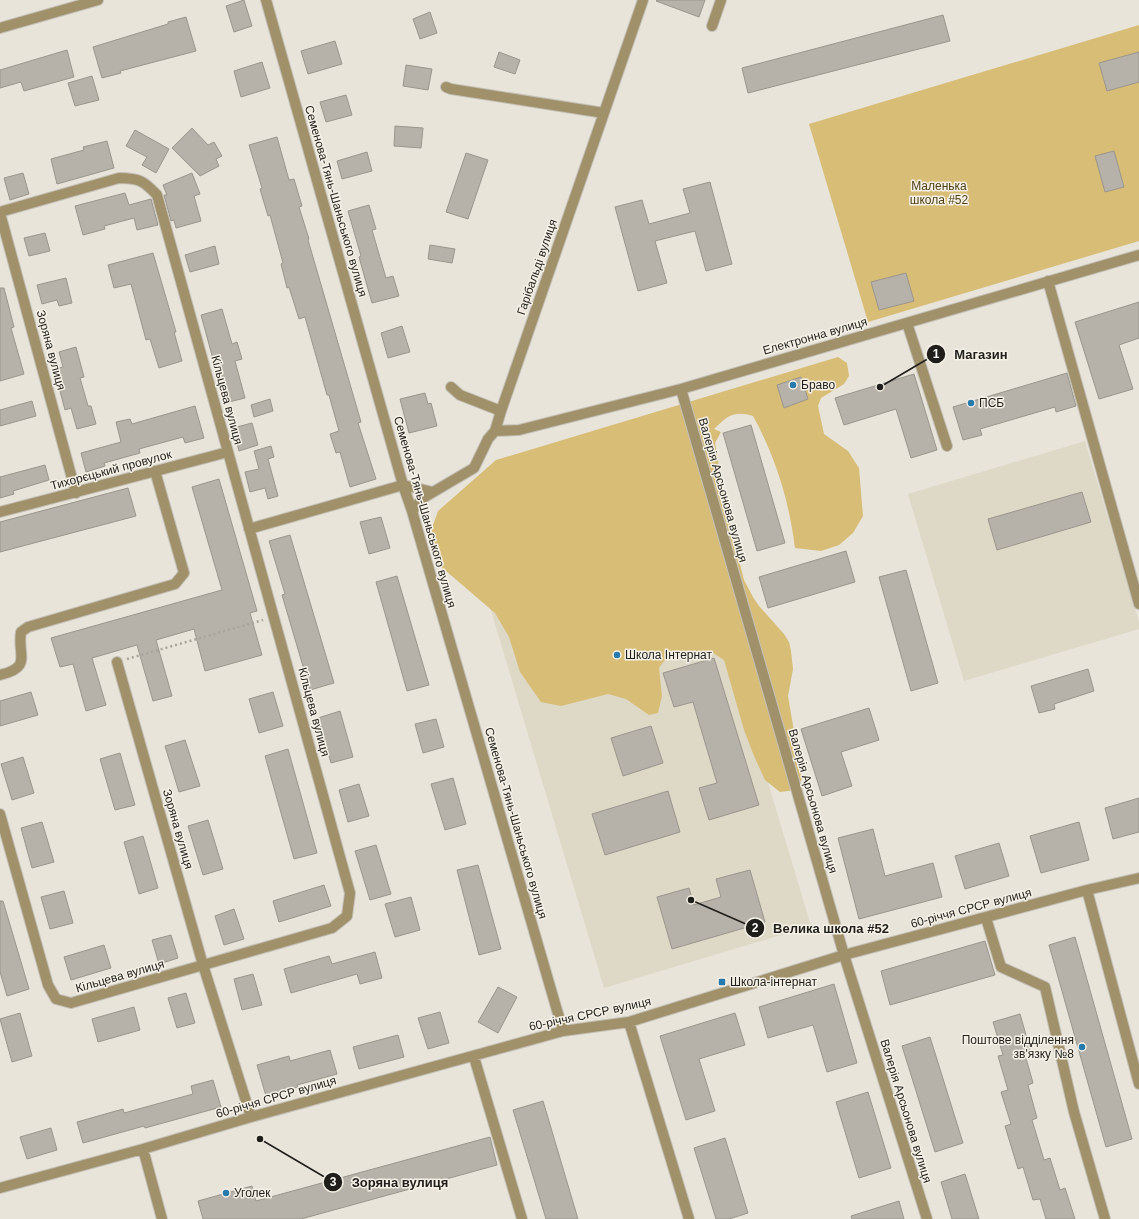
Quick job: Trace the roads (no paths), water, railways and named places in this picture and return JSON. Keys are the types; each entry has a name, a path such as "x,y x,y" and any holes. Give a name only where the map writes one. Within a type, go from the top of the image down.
{"street":[{"path":"0,28 96,0"},
{"name":"Семенова-Тянь-Шаньського вулиця","path":"266,0 403,486 412,511 563,1031"},
{"name":"Гарібальді вулиця","path":"412,511 423,498 474,468 488,439 495,431 500,411 643,0"},
{"path":"712,26 721,0"},
{"path":"446,87 490,96 604,113"},
{"name":"Кільцева вулиця","path":"0,212 119,178 133,178 146,184 157,195 350,893 347,916 332,928 71,1003 56,999 48,985 0,814"},
{"name":"Зоряна вулиця","path":"0,212 3,239 76,493"},
{"name":"Електронна вулиця","path":"495,431 519,430 681,389 1139,255"},
{"path":"1048,281 1139,604"},
{"path":"907,323 947,446"},
{"path":"451,387 460,395 500,411"},
{"name":"Валерія Арсьонова вулиця","path":"681,389 844,955 926,1219"},
{"name":"Тихорєцький провулок","path":"0,512 228,452"},
{"path":"0,675 12,672 19,666 22,655 19,640 20,632 28,627 175,584 180,579 184,572 156,471"},
{"path":"249,529 403,486 433,492"},
{"name":"Зоряна вулиця","path":"117,662 203,965 251,1117"},
{"name":"60-річчя СРСР вулиця","path":"0,1188 563,1031 629,1022 844,955 1087,890 1139,878"},
{"path":"1087,890 1139,1084"},
{"path":"986,918 1001,967 1045,987 1074,1112 1105,1219"},
{"path":"629,1022 689,1219"},
{"path":"474,1056 522,1219"},
{"path":"143,1149 162,1219"}],"place":[{"name":"Браво","path":"793,385"},
{"name":"Магазин","path":"880,387"},
{"name":"ПСБ","path":"971,403"},
{"name":"Школа Інтернат","path":"617,655"},
{"name":"Велика школа #52","path":"691,900"},
{"name":"Школа-інтернат","path":"722,982"},
{"name":"Поштове відділення зв'язку №8","path":"1082,1047"},
{"name":"Зоряна вулиця","path":"260,1139"},
{"name":"Уголек","path":"226,1193"}],"park label":[{"name":"Маленька школа #52","path":"939,193"}]}
